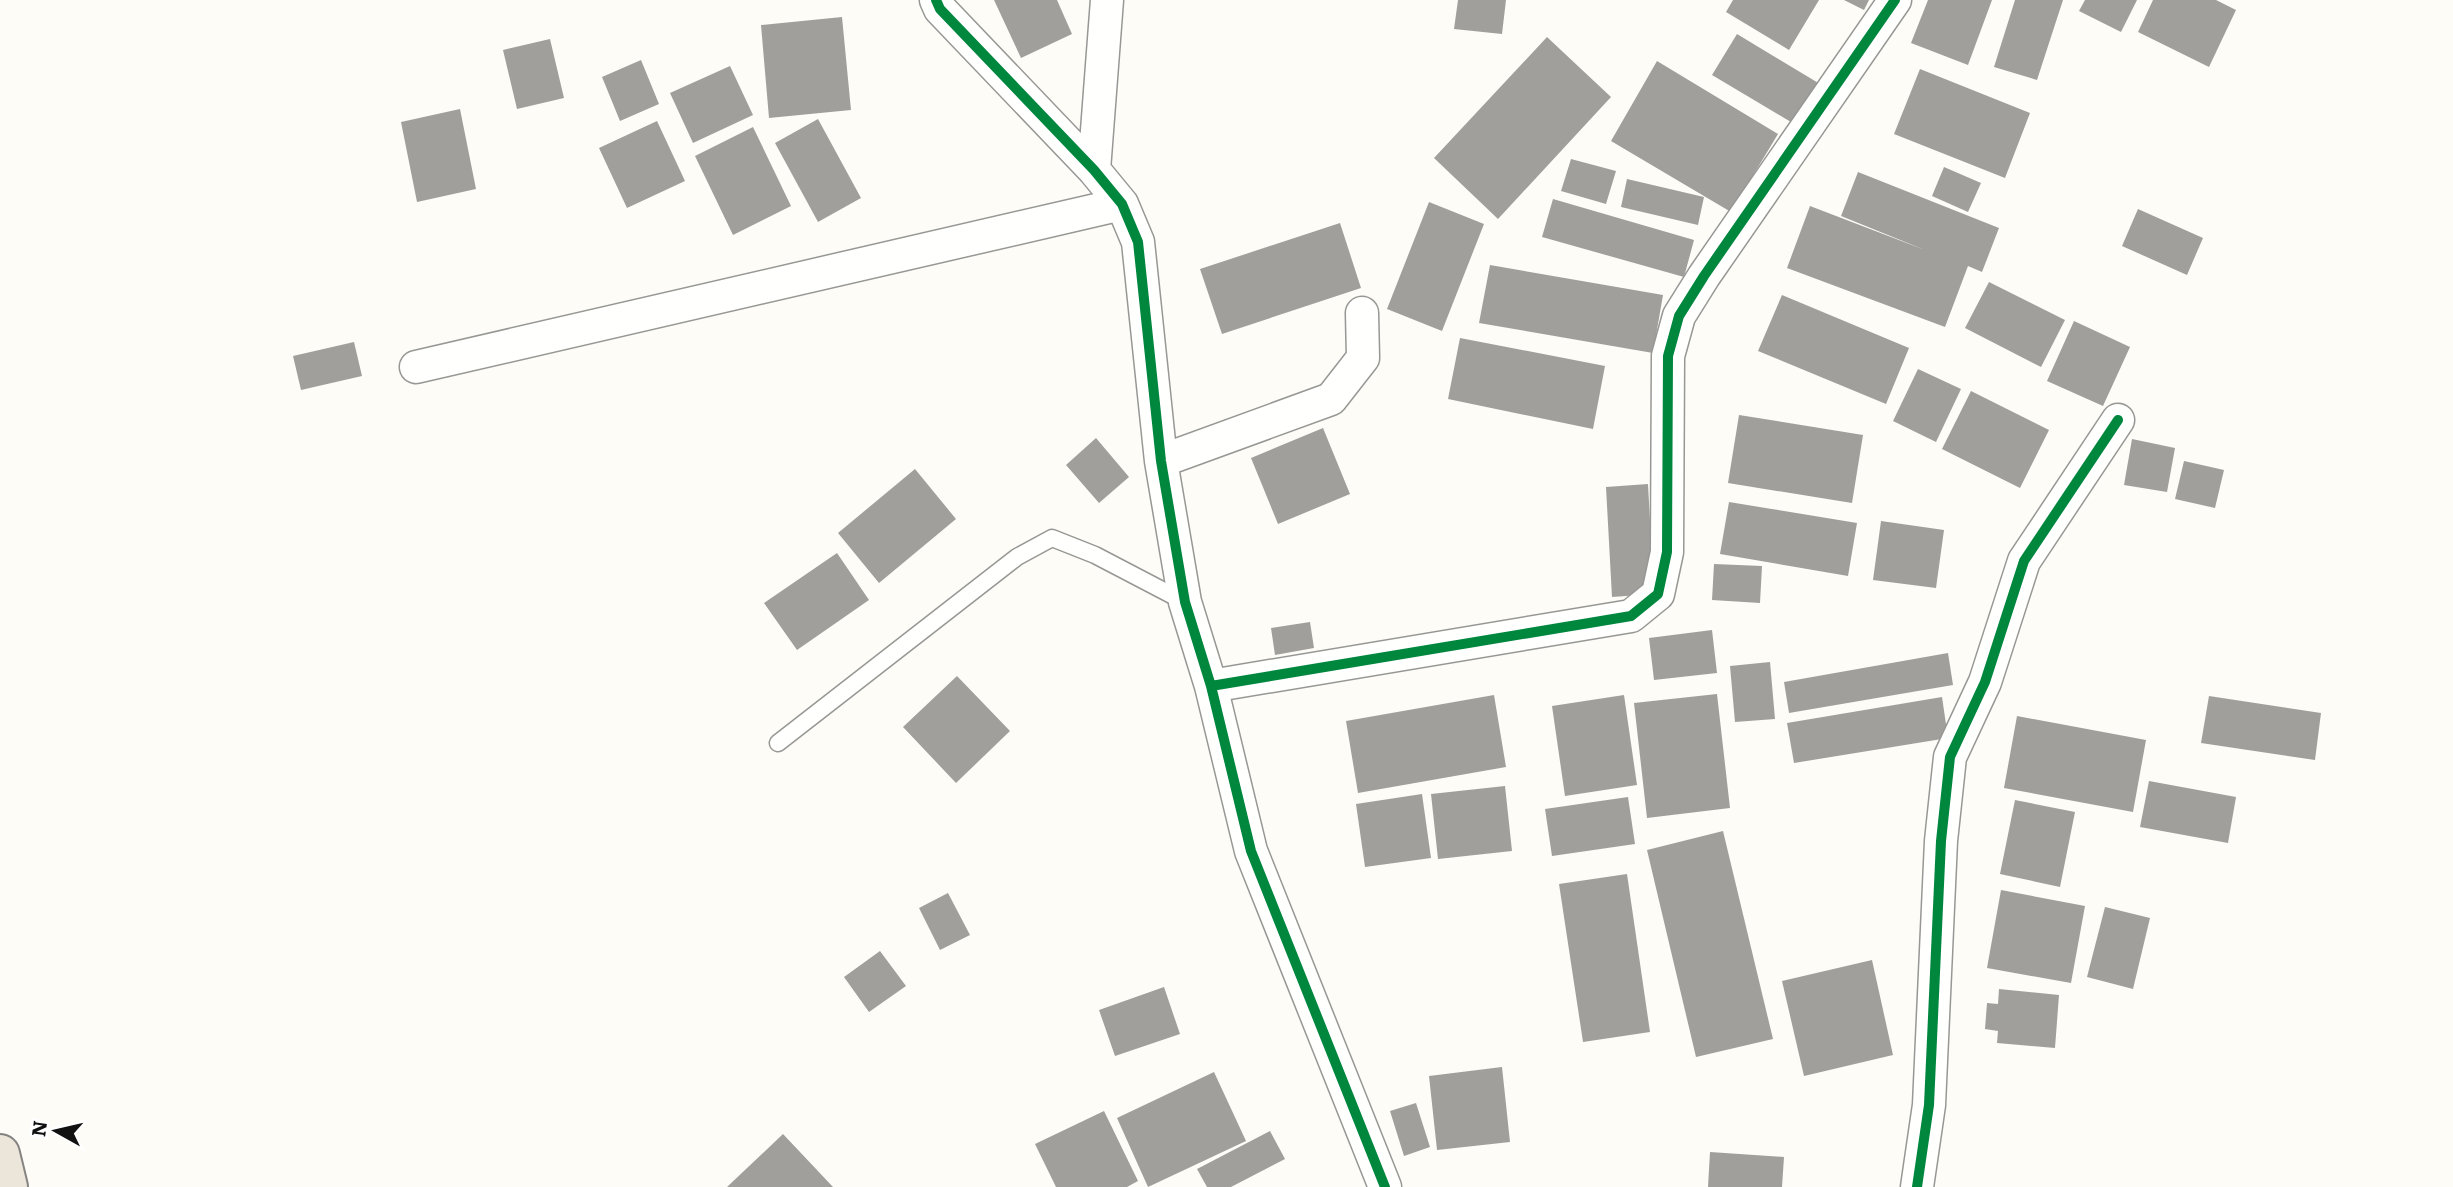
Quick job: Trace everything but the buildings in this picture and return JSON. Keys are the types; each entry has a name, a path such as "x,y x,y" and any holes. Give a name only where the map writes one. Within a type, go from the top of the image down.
{"highway":[{"path":"0,1154 8,1187"}],"street":[{"path":"936,0 940,9 1094,170 1122,204 1138,242 1161,461 1185,602 1211,686 1251,851 1385,1187"},
{"path":"1094,170 1107,0"},
{"path":"1211,686 1631,616 1658,594 1667,552 1668,356 1679,316 1703,276 1895,0"},
{"path":"415,367 1122,204"},
{"path":"1161,461 1331,399 1363,358 1362,313"},
{"path":"1917,1187 1929,1105 1941,841 1950,757 1985,682 2024,561 2118,420"}],"lane":[{"path":"778,743 1017,557 1052,538 1095,555 1185,602"}],"cycle path":[{"path":"936,0 940,9 1094,170 1122,204 1138,242 1161,461 1185,602 1211,686 1251,851 1385,1187"},
{"path":"1211,686 1631,616 1658,594 1667,552 1668,356 1679,316 1895,0"},
{"path":"1917,1187 1929,1105 1941,841 1950,757 1985,682 2024,561 2118,420"}]}
